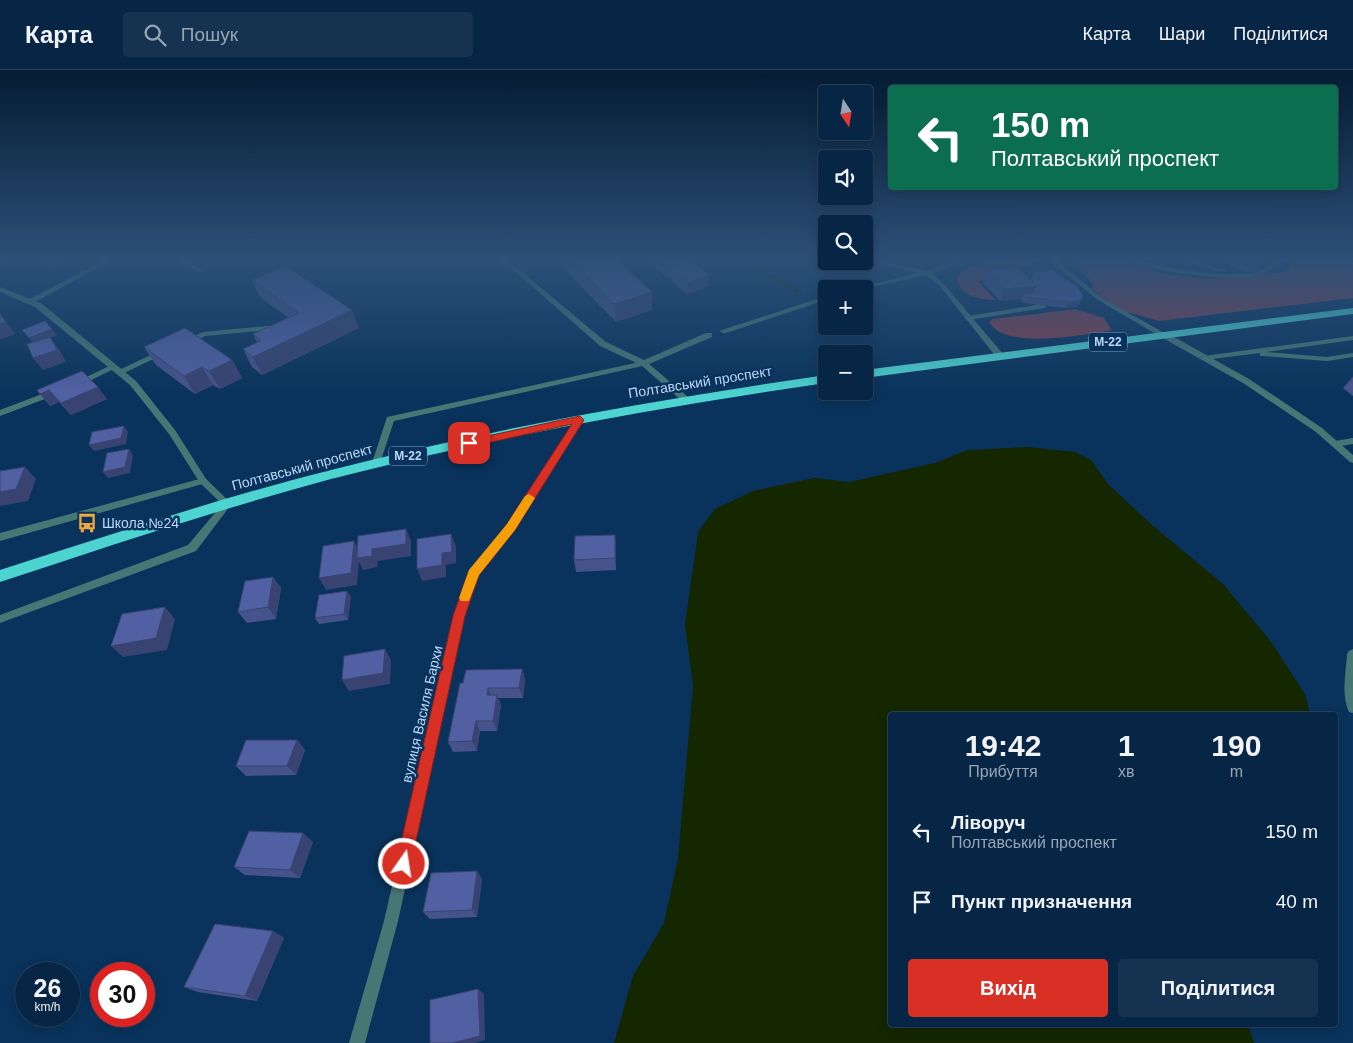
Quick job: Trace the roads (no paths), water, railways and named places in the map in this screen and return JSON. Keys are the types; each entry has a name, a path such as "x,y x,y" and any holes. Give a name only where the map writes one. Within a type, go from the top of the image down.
{"highway":[{"name":"М-22","path":"873,373 1353,311"},
{"name":"Полтавський проспект","path":"0,576 227,504 376,463 685,399 818,380"}],"street":[{"path":"0,619 192,548 227,504 202,481 172,432 133,383 38,305"},
{"path":"558,305 603,344 644,363 685,399"},
{"path":"723,331 803,305"},
{"path":"958,305 1000,356"},
{"path":"1110,305 1254,386 1319,430 1353,460"},
{"path":"968,318 1042,306"},
{"path":"178,345 203,334 286,327"},
{"path":"376,463 390,419 644,363 710,335"},
{"path":"1204,358 1353,338"},
{"path":"69,386 170,349"},
{"path":"1242,353 1327,359 1353,355"},
{"path":"0,413 60,390"},
{"name":"вулиця Василя Бархи","path":"357,1043 391,921 459,616 473,573 511,527 580,420"},
{"path":"1335,444 1353,441"},
{"path":"0,537 202,481"},
{"path":"1353,654 1350,685 1353,708"}],"place":[{"name":"Школа №24","path":"87,523"}]}
